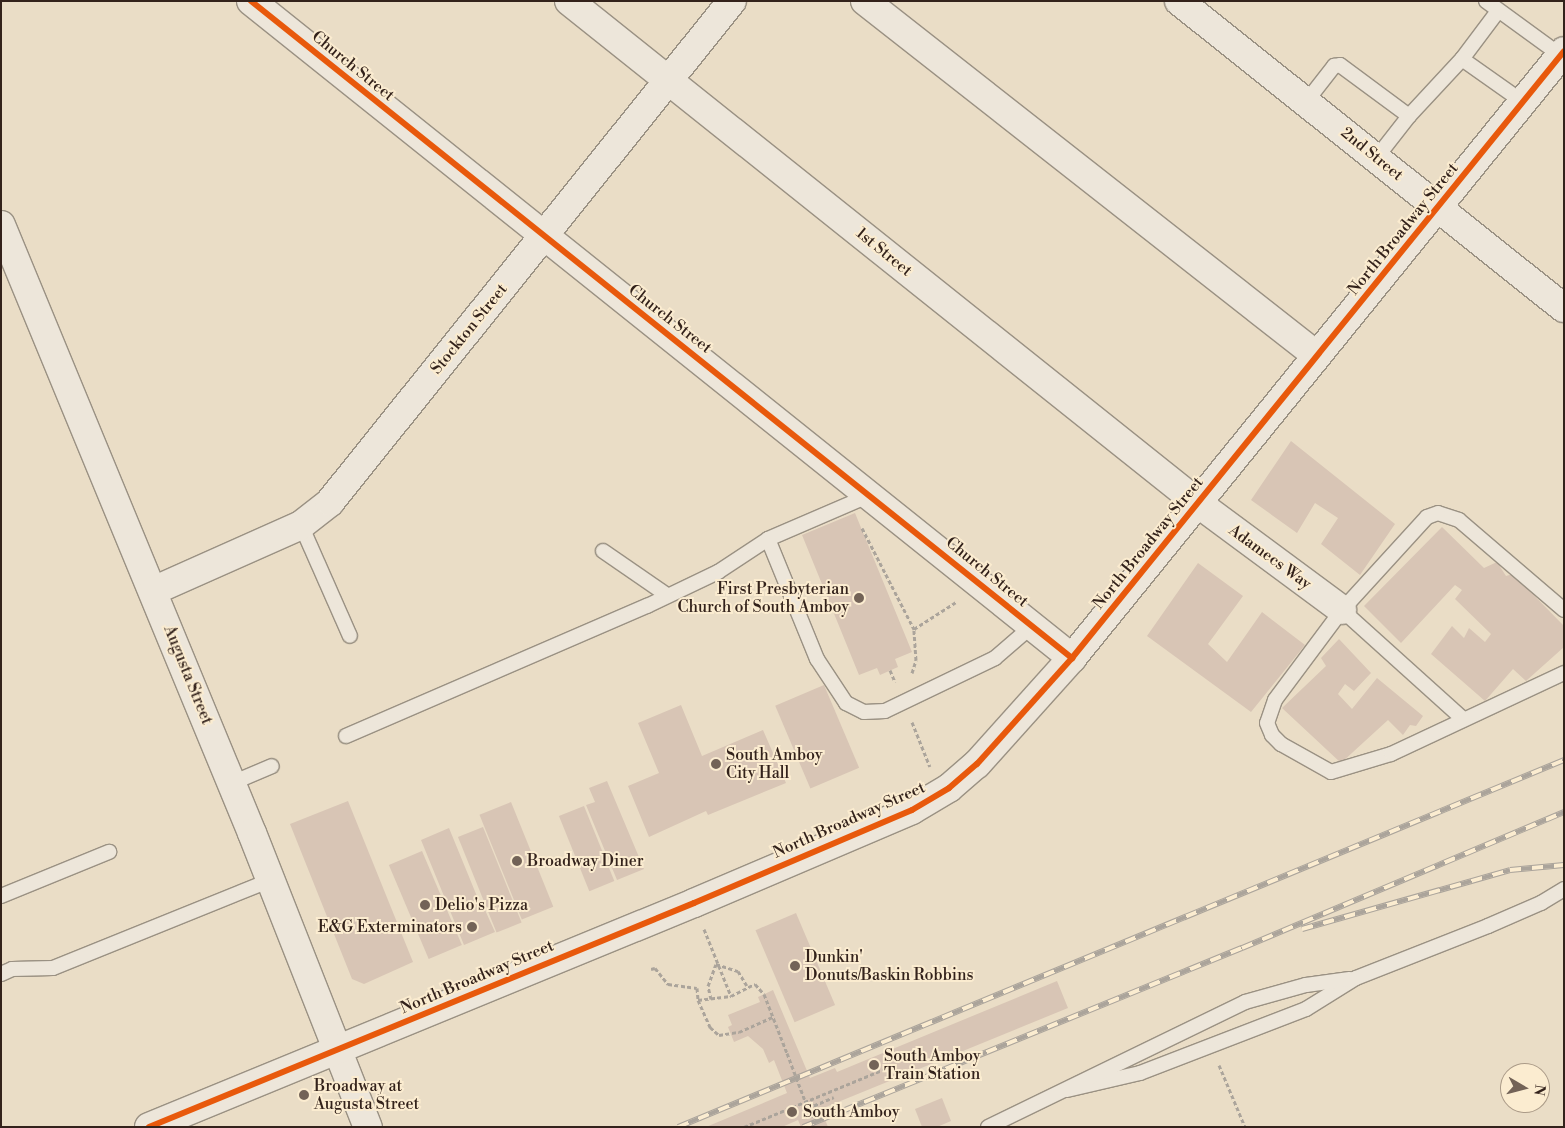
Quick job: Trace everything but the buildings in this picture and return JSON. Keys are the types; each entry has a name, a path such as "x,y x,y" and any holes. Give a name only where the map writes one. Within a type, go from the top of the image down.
{"street":[{"name":"Church Street","path":"251,1 543,236 861,499 982,586 1072,658"},
{"name":"1st Street","path":"569,1 1199,504"},
{"name":"Stockton Street","path":"153,591 301,525 330,502 732,1"},
{"path":"864,1 1316,355"},
{"name":"2nd Street","path":"1179,1 1564,308"},
{"name":"North Broadway Street","path":"149,1127 694,903 912,810 941,793 976,764 1072,658 1199,504 1316,355 1439,208 1562,53"},
{"name":"Augusta Street","path":"1,225 232,783 339,1049 368,1127"},
{"name":"Adamecs Way","path":"1199,504 1342,610"}],"lane":[{"path":"1486,1 1562,53"},
{"path":"1377,158 1409,116 1462,59 1498,11"},
{"path":"1462,59 1523,102"},
{"path":"1306,102 1334,66 1340,65 1409,116"},
{"path":"346,736 718,572 768,539 861,499"},
{"path":"1564,610 1459,520 1438,513 1427,517 1342,610 1269,712 1267,723 1272,734 1281,744 1318,767 1331,772 1391,754 1564,673"},
{"path":"301,525 350,636"},
{"path":"768,539 817,659 846,703 864,712 885,711 995,658 1032,626"},
{"path":"603,551 667,595"},
{"path":"1342,610 1463,719"},
{"path":"232,783 272,766"},
{"path":"1,896 110,852"},
{"path":"6,971 53,968 271,880"},
{"path":"1067,1090 1140,1073 1212,1047 1306,1009 1356,978 1488,926 1541,903 1564,889"},
{"path":"988,1127 1067,1090 1175,1033 1245,1002 1306,985 1356,978"}],"path":[{"path":"861,499 873,553 880,560 914,629 916,660 912,674 908,676"},
{"path":"914,629 982,586"},
{"path":"919,740 924,753"},
{"path":"694,903 716,964 731,996"},
{"path":"716,964 738,971 747,986"},
{"path":"712,1000 708,986 716,964"},
{"path":"651,970 656,968 668,984 698,988 698,1000 710,1027 719,1035 739,1032 773,1017"},
{"path":"698,1000 712,1000 731,996 747,986 755,984 764,994 815,1127"},
{"path":"1212,1047 1245,1127"},
{"path":"744,1127 887,1068"},
{"path":"808,1108 834,1097"}],"railway":[{"path":"678,1127 1564,760"},
{"path":"803,1127 1242,948 1564,812"},
{"path":"1302,929 1510,870 1564,865"}],"cycle path":[{"path":"251,1 1072,658"},
{"path":"149,1127 694,903 912,810 949,788 977,764 1072,658 1564,51"}],"place":[{"name":"First Presbyterian Church of South Amboy","path":"859,598"},
{"name":"South Amboy City Hall","path":"716,764"},
{"name":"Broadway Diner","path":"517,861"},
{"name":"Delio's Pizza","path":"425,905"},
{"name":"E&G Exterminators","path":"472,927"},
{"name":"Dunkin' Donuts/Baskin Robbins","path":"795,966"},
{"name":"South Amboy Train Station","path":"874,1065"},
{"name":"Broadway at Augusta Street","path":"304,1095"},
{"name":"South Amboy","path":"792,1112"}]}
